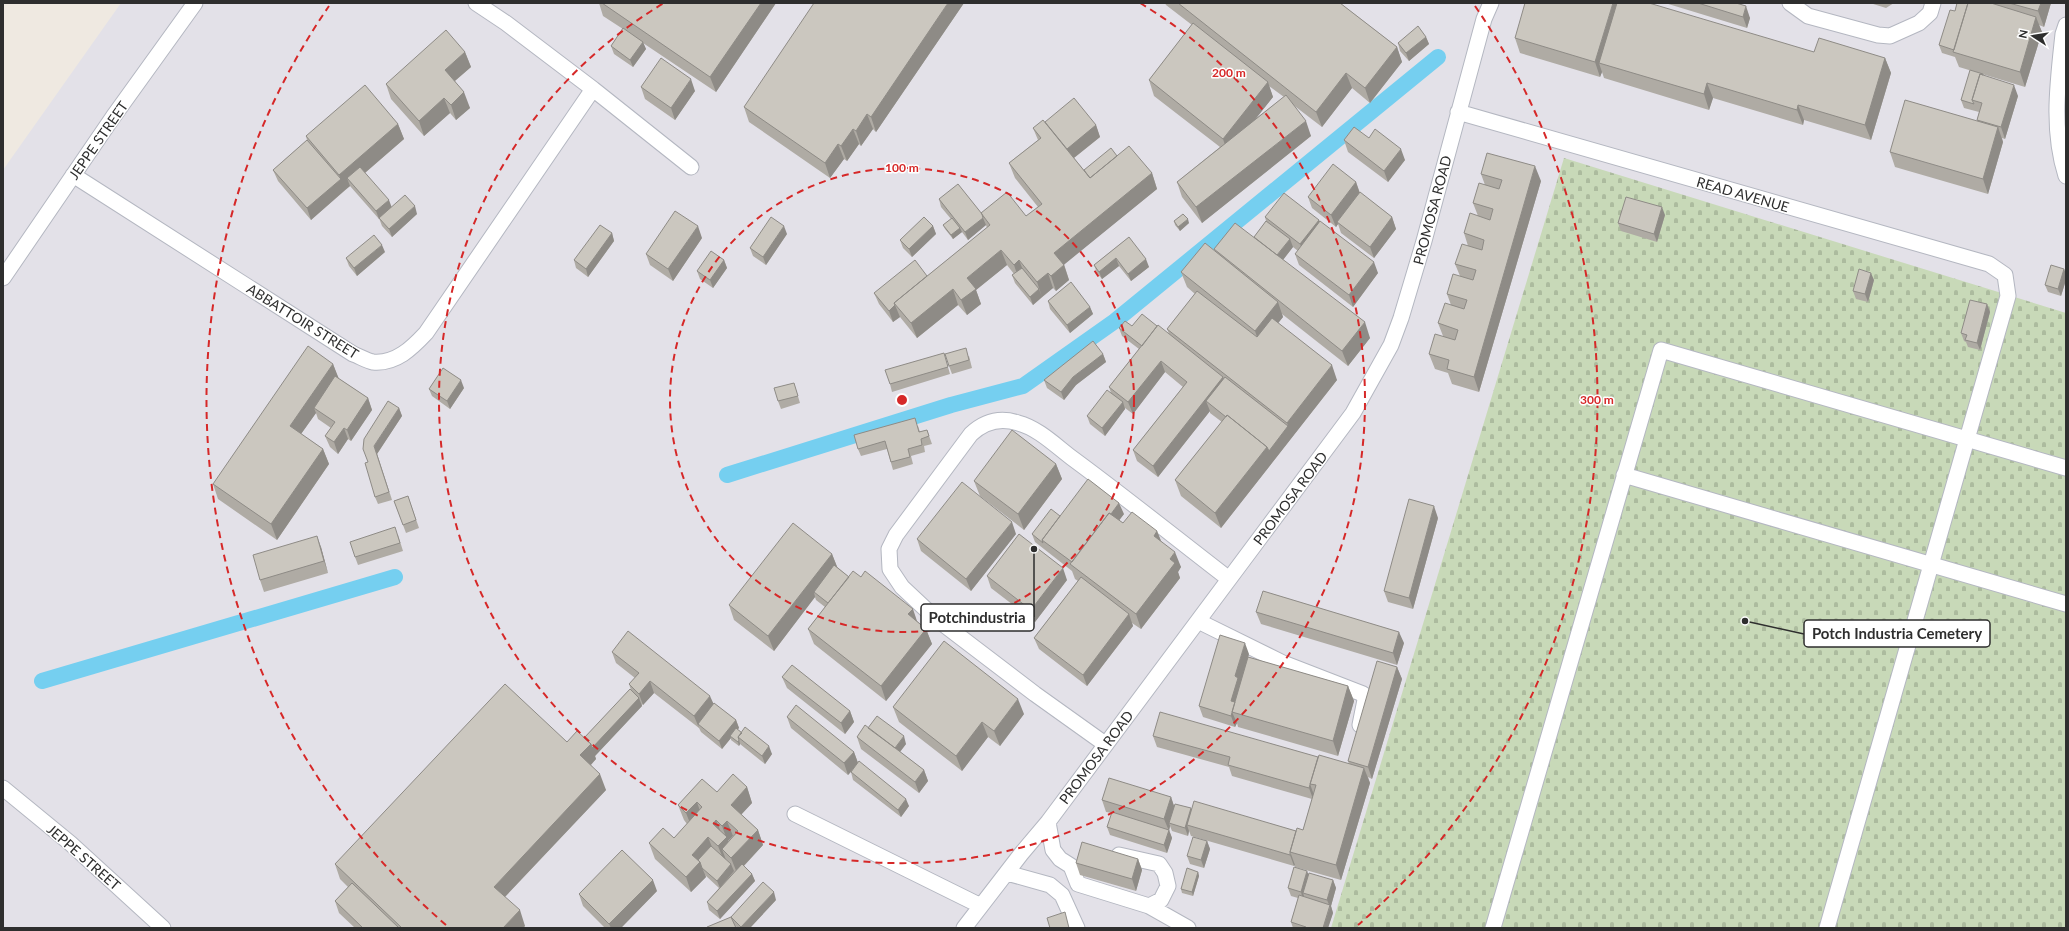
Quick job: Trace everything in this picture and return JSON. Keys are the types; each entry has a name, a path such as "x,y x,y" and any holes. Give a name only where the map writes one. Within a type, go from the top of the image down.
{"street":[{"name":"JEPPE STREET","path":"3,278 73,175 195,3"},
{"path":"476,3 506,23 593,89 691,167"},
{"name":"PROMOSA ROAD","path":"964,928 1006,872 1048,822 1353,413 1391,345 1424,241 1484,19 1491,3"},
{"path":"1790,3 1808,16 1878,35 1890,36 1919,23 1930,13 1932,3"},
{"path":"2066,25 2063,34 2056,96 2060,156 2066,176"},
{"name":"ABBATTOIR STREET","path":"73,175 353,354 373,362 392,360 413,348 426,333 593,89"},
{"name":"READ AVENUE","path":"1458,112 1989,264 2005,276 2008,296 1967,440"},
{"path":"1493,928 1661,350 2066,468"},
{"path":"1105,744 1035,694 934,617 896,580 890,569 889,549 896,535 918,502 970,434 977,428 989,422 999,420 1020,423 1031,428 1081,464 1229,579"},
{"path":"1827,928 1967,440"},
{"path":"1624,475 2066,604"},
{"path":"1198,621 1283,663 1363,694 1365,700 1360,726"},
{"name":"JEPPE STREET","path":"3,788 70,843 163,928"},
{"path":"795,814 981,906"},
{"path":"1048,822 1053,850 1060,859 1075,860 1078,884 1149,906 1188,928"},
{"path":"1105,851 1158,864 1165,873 1168,886 1161,900 1149,906"},
{"path":"1006,872 1050,885 1062,895 1077,928"}],"shaded area":[{"path":"121,3 2066,3 2066,928 3,928 3,170"}],"green space":[{"path":"1564,158 2066,313 2066,928 1331,928"}],"building":[{"path":"602,3 761,3 710,77"},
{"path":"814,3 948,3 871,117 867,114 856,131 853,129 841,146 838,144 825,163 744,107"},
{"path":"1178,3 1340,3 1397,47 1365,88 1346,73 1316,112"},
{"path":"1525,3 1613,3 1595,62 1515,38"},
{"path":"1617,3 1649,3 1814,52 1819,38 1885,58 1865,125 1798,105 1797,110 1707,83 1704,94 1599,63"},
{"path":"1698,3 1736,3 1746,6 1743,17"},
{"path":"1957,3 1968,3 1954,50 1939,45 1950,10 1955,11"},
{"path":"1968,3 1991,3 2036,17 2020,72 1953,52"},
{"path":"2009,3 2041,3 2038,11"},
{"path":"1193,23 1268,82 1223,139 1149,80"},
{"path":"1418,26 1426,37 1406,53 1398,43"},
{"path":"623,28 643,42 630,60 611,46"},
{"path":"446,30 465,52 445,70 464,92 451,105 444,98 419,121 386,84"},
{"path":"661,58 691,79 671,108 641,87"},
{"path":"1970,70 1983,74 1980,74 1972,100 1974,104 1961,100"},
{"path":"1980,74 2014,85 2001,127 1977,120 1982,103 1972,100"},
{"path":"365,85 398,124 339,175 306,136"},
{"path":"1286,95 1306,121 1196,207 1177,182"},
{"path":"1074,98 1096,125 1067,149 1045,122"},
{"path":"1905,100 1998,127 1983,179 1890,152"},
{"path":"1043,120 1090,178 1129,146 1152,173 1054,253 1064,265 1051,276 1048,273 1037,282 1019,260 1014,265 1001,250 967,278 976,289 961,300 953,289 911,323 894,303 990,225 981,213 1007,192 1026,216 1042,204 1009,163 1041,138 1033,128"},
{"path":"1354,127 1369,138 1375,129 1401,149 1384,171 1344,140"},
{"path":"307,140 341,179 307,208 273,170"},
{"path":"1111,148 1117,156 1090,178 1084,170"},
{"path":"1487,153 1535,166 1474,377 1447,369 1449,360 1429,354 1435,334 1455,340 1458,330 1438,323 1445,303 1464,309 1467,300 1447,294 1453,274 1473,280 1476,270 1455,264 1462,244 1482,250 1484,240 1464,233 1470,213 1490,220 1493,209 1473,203 1479,183 1499,189 1502,180 1481,174"},
{"path":"1333,164 1356,182 1331,215 1308,197"},
{"path":"360,167 389,200 376,211 347,178"},
{"path":"958,184 982,214 983,218 965,232 939,199"},
{"path":"1360,192 1392,217 1370,247 1337,222"},
{"path":"1284,193 1319,220 1300,244 1265,217"},
{"path":"405,195 415,206 389,229 379,218"},
{"path":"1626,197 1662,207 1654,234 1618,223"},
{"path":"675,211 698,226 668,269 646,254"},
{"path":"1183,214 1188,219 1178,227 1174,221"},
{"path":"771,217 784,226 763,257 750,248"},
{"path":"924,217 933,226 909,249 900,240"},
{"path":"952,218 960,228 951,235 943,225"},
{"path":"1266,221 1290,239 1277,255 1254,237"},
{"path":"1320,221 1374,262 1349,295 1295,254"},
{"path":"1235,223 1365,322 1342,351 1214,249"},
{"path":"600,225 612,233 586,269 574,260"},
{"path":"374,235 382,245 354,268 346,258"},
{"path":"1129,237 1146,259 1128,274 1116,258 1099,272 1094,265"},
{"path":"1205,243 1278,302 1255,331 1181,272"},
{"path":"711,251 724,260 710,280 697,271"},
{"path":"915,260 927,276 894,303 895,305 889,311 874,293"},
{"path":"2051,265 2064,269 2058,289 2045,285"},
{"path":"1022,268 1039,289 1030,297 1012,275"},
{"path":"1859,269 1871,273 1865,294 1853,291"},
{"path":"1071,282 1090,307 1067,325 1048,301"},
{"path":"1197,291 1257,337 1272,318 1332,365 1287,423 1167,329"},
{"path":"1970,300 1987,304 1977,343 1965,340 1967,335 1961,333"},
{"path":"1142,314 1157,326 1142,346 1119,328 1125,321 1132,326"},
{"path":"1158,325 1223,377 1153,466 1133,450 1187,382 1161,361 1128,402 1109,387"},
{"path":"1093,341 1103,354 1073,377 1061,392 1044,380"},
{"path":"308,346 333,364 290,426 323,449 271,524 213,484"},
{"path":"966,348 969,360 949,366 945,354"},
{"path":"944,353 948,367 890,384 885,370"},
{"path":"443,368 461,380 447,401 429,389"},
{"path":"335,376 368,398 347,430 344,428 334,442 325,436 335,422 314,408"},
{"path":"1225,377 1288,426 1269,451 1267,447 1227,415 1226,417 1206,401"},
{"path":"794,383 798,396 778,401 774,388"},
{"path":"1107,390 1123,402 1102,428 1087,416"},
{"path":"388,401 399,408 374,446 389,492 375,497 365,463 368,462 363,449 364,439"},
{"path":"1227,415 1267,447 1215,513 1175,480"},
{"path":"915,418 919,432 927,430 929,436 921,439 922,445 908,449 910,457 891,462 885,441 858,449 854,435"},
{"path":"1012,430 1056,464 1018,514 974,481"},
{"path":"1088,479 1119,503 1111,514 1109,513 1072,562 1042,540"},
{"path":"962,482 1012,522 966,579 917,539"},
{"path":"408,496 416,520 403,525 394,501"},
{"path":"1409,499 1434,506 1409,598 1384,591"},
{"path":"1051,509 1060,516 1042,540 1043,543 1032,534"},
{"path":"1132,512 1157,531 1154,536 1175,552 1170,559 1175,563 1136,614 1070,564 1109,513 1123,523"},
{"path":"793,523 832,554 768,636 729,605"},
{"path":"395,527 400,543 355,557 350,542"},
{"path":"1019,534 1063,568 1031,610 987,576"},
{"path":"317,536 324,561 260,580 253,555"},
{"path":"834,565 849,577 828,603 814,592"},
{"path":"853,571 861,577 865,571 913,609 908,614 926,629 881,686 808,629"},
{"path":"1081,577 1129,614 1083,675 1034,638"},
{"path":"1263,591 1399,632 1393,653 1256,612"},
{"path":"628,631 710,696 694,716 650,681 639,694 629,684 639,673 612,652"},
{"path":"1220,635 1245,643 1235,676 1238,678 1231,701 1235,702 1231,716 1199,706"},
{"path":"944,641 1018,699 994,731 982,722 956,756 893,707"},
{"path":"1248,657 1348,686 1333,741 1232,712"},
{"path":"1377,661 1397,667 1368,767 1348,761"},
{"path":"792,665 850,711 841,723 782,677"},
{"path":"505,684 567,742 577,731 591,744 580,755 600,774 494,887 520,910 503,928 402,928 335,864"},
{"path":"630,689 639,698 592,748 591,744 584,738"},
{"path":"714,703 736,720 719,741 698,724"},
{"path":"796,705 854,752 844,763 787,717"},
{"path":"1160,712 1318,757 1309,788 1228,765 1230,757 1153,736"},
{"path":"877,716 904,736 895,748 868,728"},
{"path":"865,725 924,770 915,782 857,737"},
{"path":"745,727 769,746 762,756 738,737"},
{"path":"736,728 742,733 738,737 738,742 730,736"},
{"path":"1319,755 1364,768 1336,865 1290,852 1297,828 1303,830 1316,785 1310,784"},
{"path":"859,761 906,799 898,810 851,772"},
{"path":"733,774 747,787 731,805 758,830 731,858 722,849 738,831 727,821 722,826 716,820 713,824 727,837 718,846 708,837 692,855 700,862 686,877 649,843 663,828 674,838 702,807 697,802 686,813 678,805 702,779 717,792"},
{"path":"1109,778 1171,797 1164,819 1102,800"},
{"path":"1194,801 1296,831 1290,855 1187,825"},
{"path":"1175,804 1191,808 1185,828 1169,823"},
{"path":"1112,812 1169,830 1164,845 1107,827"},
{"path":"1193,837 1207,841 1201,860 1187,856"},
{"path":"1082,842 1138,859 1132,879 1076,863"},
{"path":"711,846 731,864 717,881 702,868 698,860"},
{"path":"622,850 653,880 609,924 579,894"},
{"path":"742,864 752,874 717,911 707,902"},
{"path":"1294,867 1307,871 1301,892 1288,888"},
{"path":"1187,868 1198,872 1192,892 1181,889"},
{"path":"1309,873 1333,880 1327,900 1303,893"},
{"path":"763,882 774,892 741,927 731,917"},
{"path":"352,883 399,928 363,928 335,901"},
{"path":"1299,895 1330,905 1323,928 1305,928 1306,927 1291,922"},
{"path":"1065,912 1069,928 1050,928 1047,918"},
{"path":"731,917 736,928 707,927"}],"waterway":[{"path":"727,475 951,405 1023,386 1115,321 1438,57"},
{"path":"42,681 395,577"}],"place":[{"name":"Potchindustria","path":"1034,549"},
{"name":"Potch Industria Cemetery","path":"1745,621"}]}
